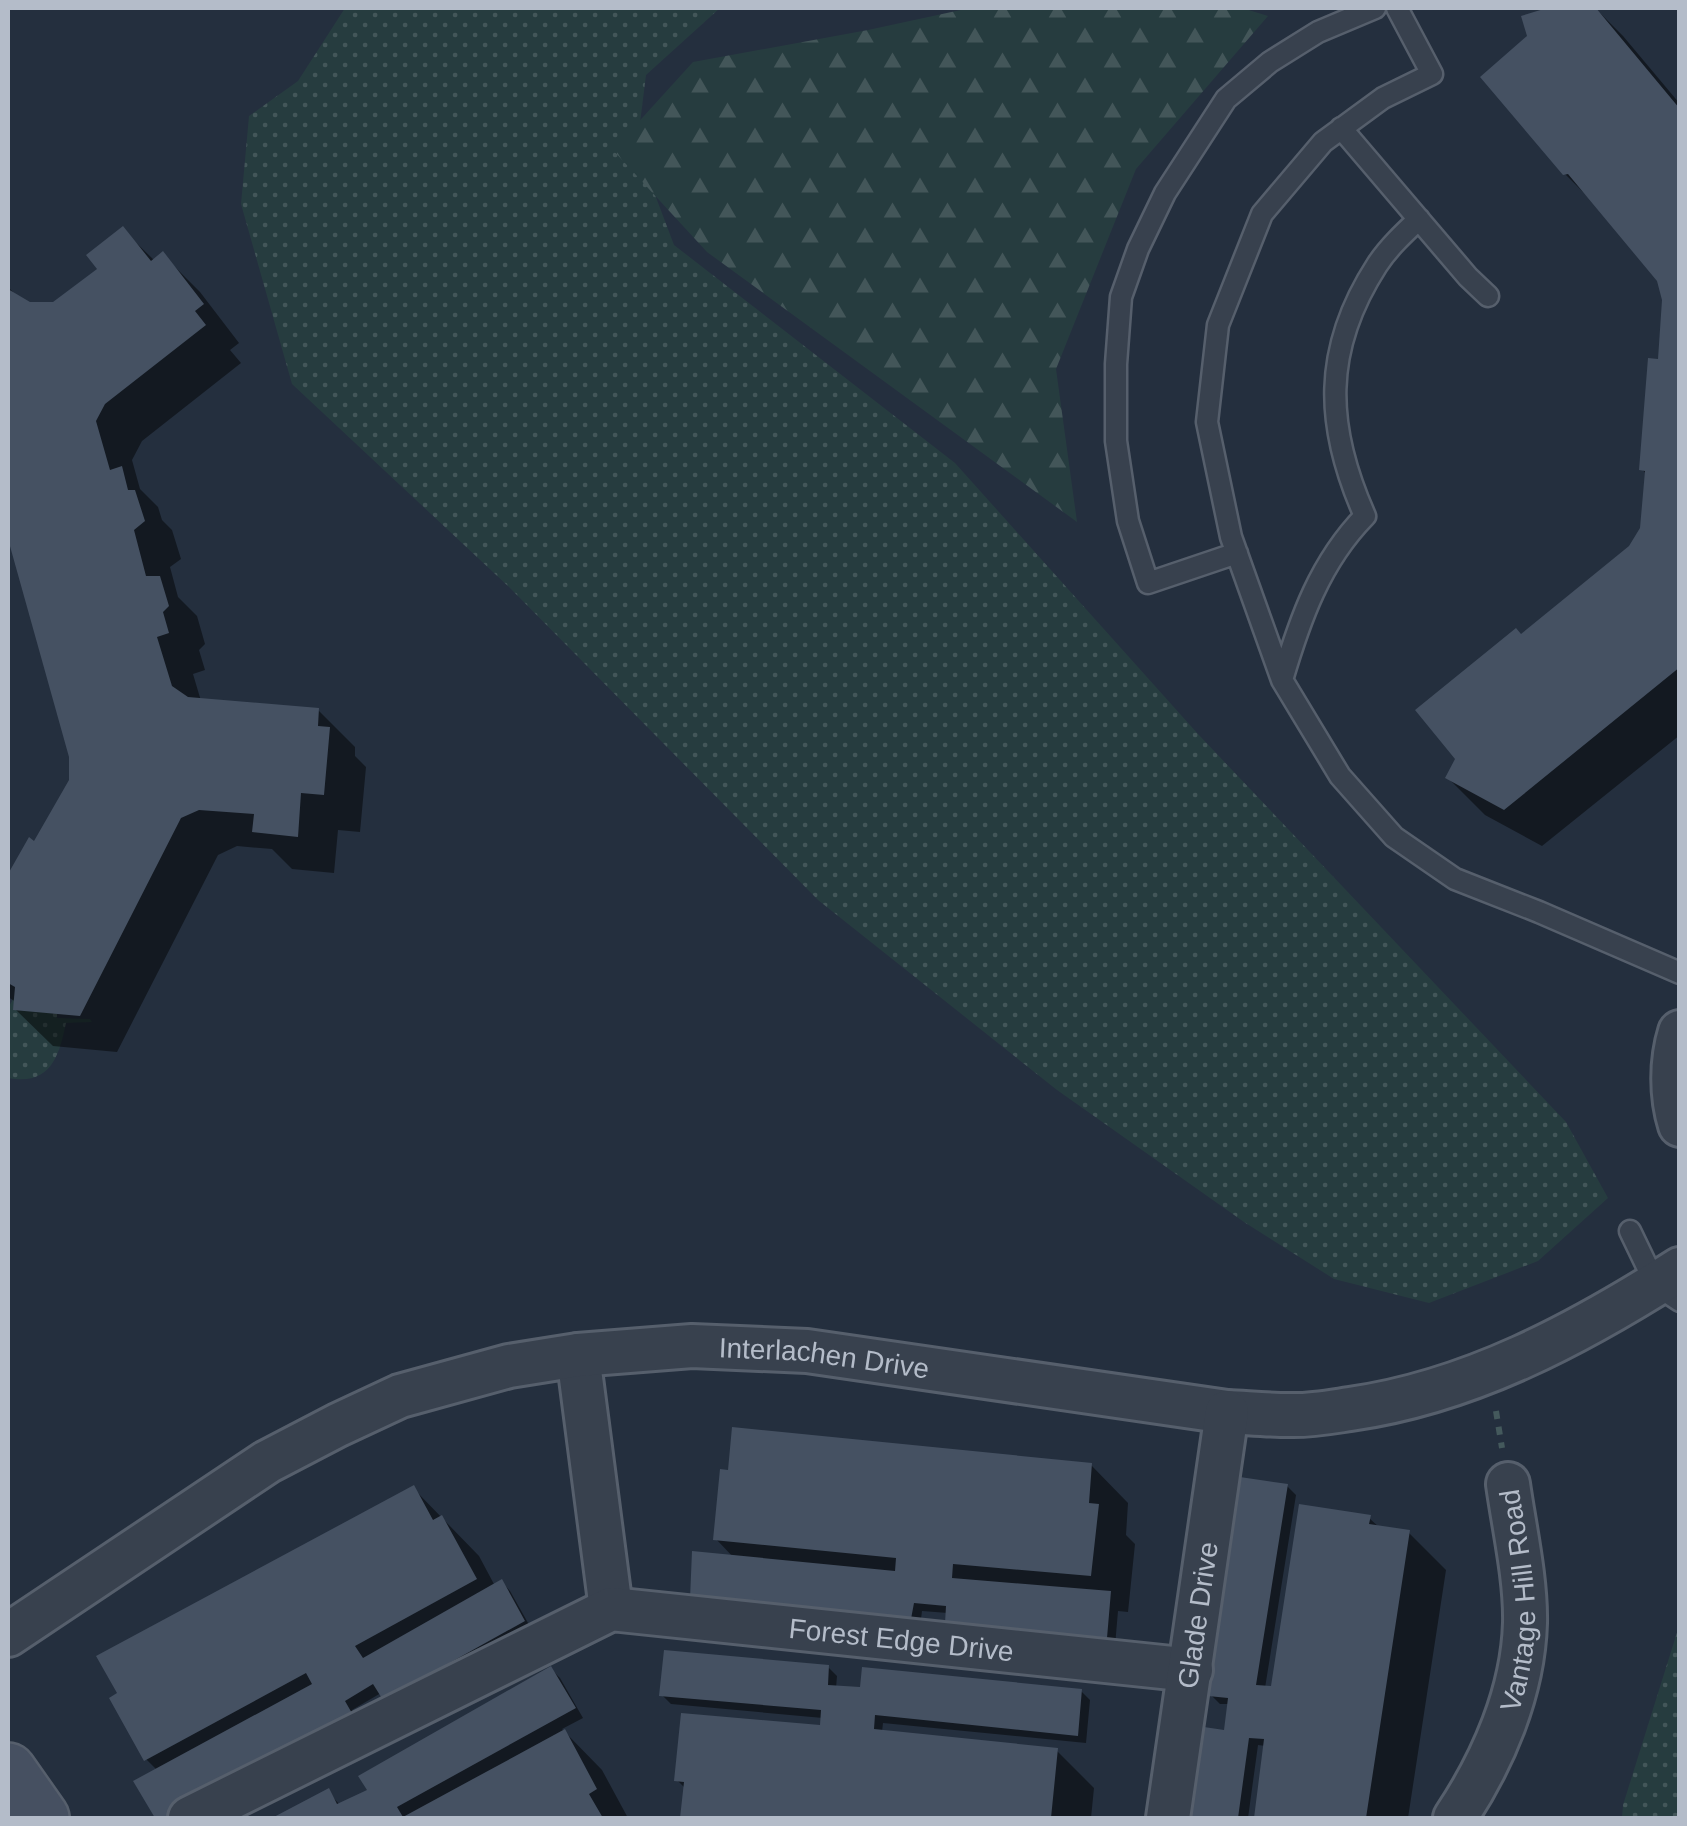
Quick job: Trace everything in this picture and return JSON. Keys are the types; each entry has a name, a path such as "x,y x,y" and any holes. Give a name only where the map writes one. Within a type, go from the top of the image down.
{"street":[{"path":"1680,1032 1675,1048 1674,1105 1680,1125"},
{"name":"Interlachen Drive","path":"8,1635 267,1462 400,1396 509,1366 578,1354 692,1346 807,1350 1227,1412 1291,1416 1387,1404 1490,1372 1672,1285"},
{"path":"190,1818 611,1609 578,1354"},
{"name":"Glade Drive","path":"1168,1818 1227,1412"},
{"name":"Vantage Hill Road","path":"1456,1818 1474,1790 1509,1712 1520,1668 1525,1622 1508,1484"},
{"name":"Forest Edge Drive","path":"611,1609 1191,1670"},
{"path":"8,1770 40,1818"}],"lane":[{"path":"1237,553 1148,583 1128,520 1116,441 1121,297 1138,249 1165,193 1226,99 1270,62 1318,32 1375,8"},
{"path":"1398,8 1432,74 1384,98 1322,142 1262,214 1218,325 1207,422 1231,537 1282,680 1340,776 1394,837 1455,879 1680,973"},
{"path":"1341,128 1488,296"},
{"path":"1282,680 1299,621 1321,575 1344,537 1365,516 1348,478 1336,426 1334,381 1343,336 1358,298 1379,262 1418,219"},
{"path":"1630,1230 1672,1285"}],"path":[{"name":"Vantage Hill Road","path":"1490,1372 1508,1484"}],"green space":[{"path":"345,8 720,8 646,75 637,147 674,245 955,463 1198,734 1566,1122 1608,1198 1538,1261 1429,1303 1334,1279 1244,1222 1057,1090 818,900 509,587 292,384 241,204 249,116 298,81"},
{"path":"970,8 1242,8 1268,16 1136,169 1056,369 1077,522 707,252 613,150 693,62"},
{"path":"22,984 58,996 57,1018 92,1022 66,1023 56,1057 43,1073 34,1078 8,1078 8,1008"},
{"path":"1679,1626 1679,1818 1622,1818 1623,1805"}],"building":[{"path":"1547,8 1596,8 1680,109 1680,667 1504,810 1445,778 1455,759 1415,710 1516,628 1521,634 1629,546 1640,528 1645,471 1639,470 1648,358 1658,359 1662,300 1657,281 1480,77 1527,36 1521,16"},
{"path":"123,226 151,261 163,251 204,304 195,311 206,325 105,404 96,421 110,470 122,466 128,490 135,490 145,521 134,530 146,576 160,576 169,606 163,612 169,633 157,637 172,686 188,697 319,708 318,726 330,727 324,795 301,793 298,837 252,832 254,814 199,810 181,818 80,1016 13,1010 15,987 8,983 8,874 29,837 34,841 69,780 69,757 8,539 8,289 30,302 53,302 97,269 86,255"},
{"path":"732,1427 1092,1463 1089,1503 1099,1504 1091,1576 953,1564 952,1578 1111,1591 1107,1638 945,1623 946,1606 914,1603 911,1619 690,1599 692,1551 895,1571 896,1558 713,1540 720,1469 728,1470"},
{"path":"1240,1477 1288,1484 1256,1685 1271,1686 1299,1504 1371,1515 1369,1524 1410,1530 1366,1818 1254,1818 1264,1739 1249,1738 1238,1818 1191,1818 1204,1727 1224,1730 1228,1698 1208,1696"},
{"path":"414,1485 433,1520 442,1515 477,1579 355,1646 363,1658 502,1579 525,1621 383,1700 373,1684 345,1701 353,1715 164,1818 155,1818 133,1781 312,1684 306,1673 144,1761 109,1698 117,1693 96,1656"},
{"path":"664,1650 829,1665 828,1685 860,1687 862,1667 1082,1689 1078,1736 875,1715 874,1729 1058,1748 1051,1818 680,1818 684,1782 674,1781 681,1713 820,1725 821,1710 659,1696"},
{"path":"551,1666 576,1708 397,1807 403,1817 565,1729 597,1789 589,1794 603,1818 272,1818 329,1788 337,1804 367,1790 358,1776"}]}
